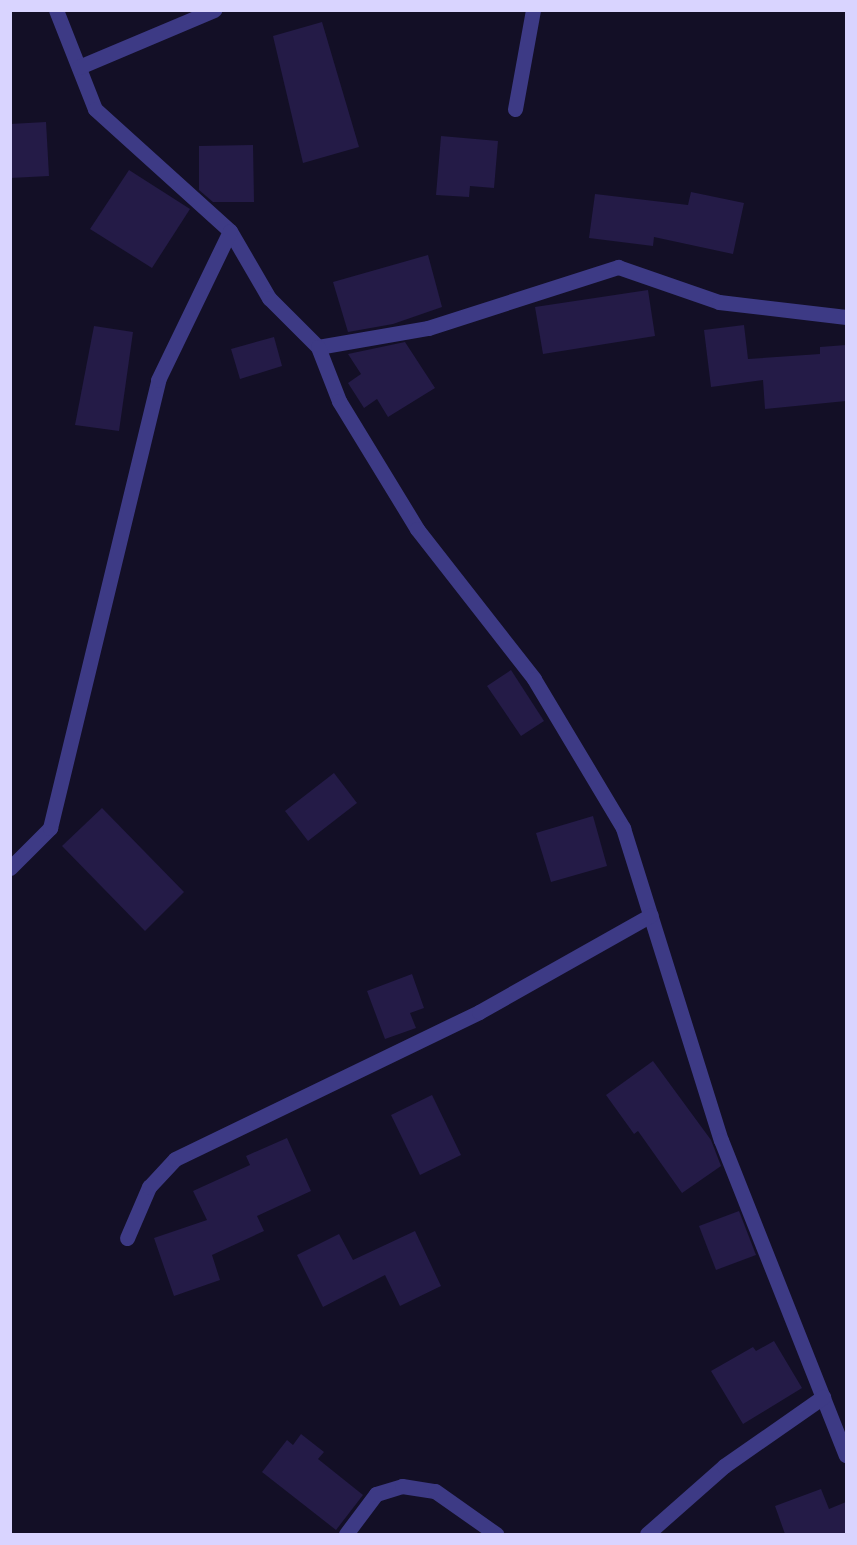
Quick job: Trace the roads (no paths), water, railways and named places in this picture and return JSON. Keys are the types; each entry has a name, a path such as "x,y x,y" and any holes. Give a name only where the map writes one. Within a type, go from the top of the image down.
{"street":[{"path":"56,10 95,109 230,231 269,298 318,347 339,401 417,529 534,679 623,828 721,1140 846,1455"},
{"path":"79,67 214,10"},
{"path":"515,109 533,10"},
{"path":"10,868 50,828 158,380 230,231"},
{"path":"318,347 428,328 618,267 719,302 846,317"},
{"path":"127,1239 149,1187 175,1159 479,1012 651,915"},
{"path":"647,1534 724,1466 823,1397"},
{"path":"346,1534 376,1494 402,1486 435,1491 496,1534"}]}
